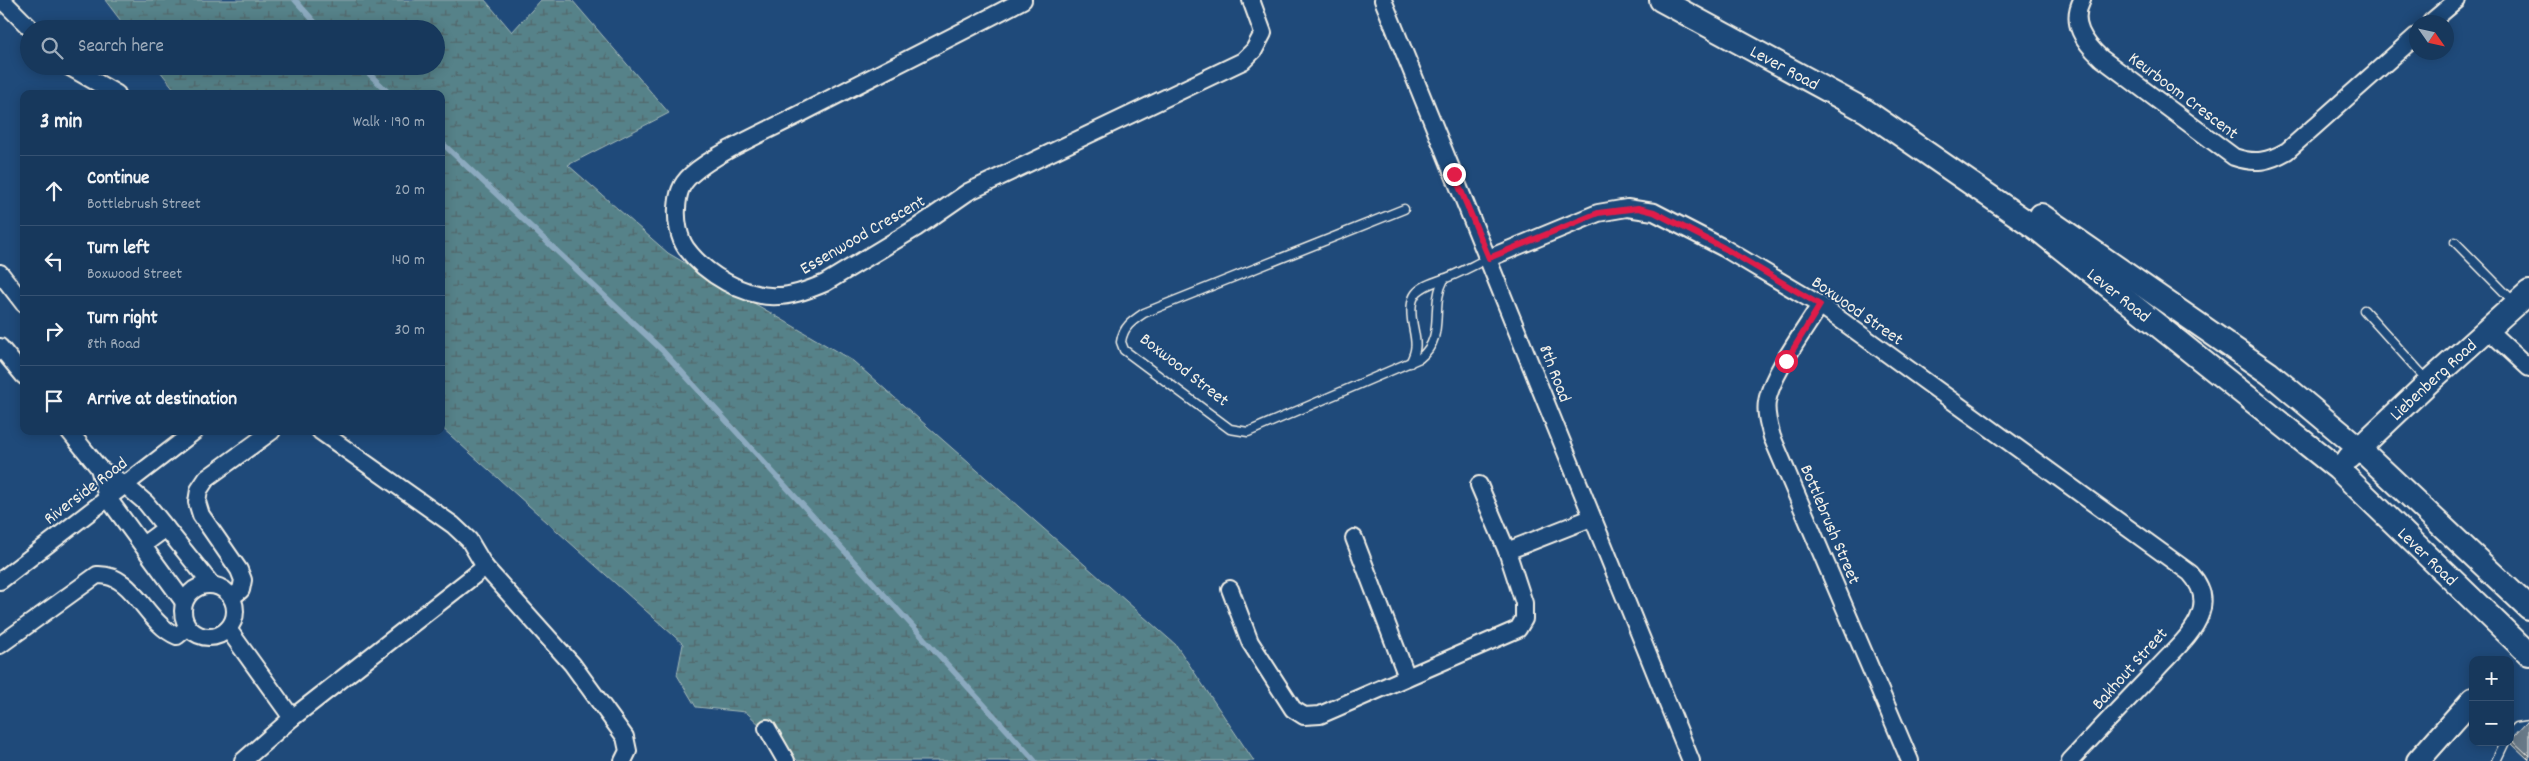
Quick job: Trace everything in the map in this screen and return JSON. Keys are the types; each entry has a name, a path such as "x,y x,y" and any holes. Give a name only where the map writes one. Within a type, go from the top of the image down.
{"main road":[{"name":"Lever Road","path":"1661,0 1866,111 1898,131 2037,229 2338,469 2521,649"},
{"name":"Lever Road","path":"1686,0 1887,114 2017,199 2269,373 2359,448 2529,608"},
{"name":"Liebenberg Road","path":"2338,469 2429,382 2522,298"},
{"path":"2418,761 2468,708"}],"street":[{"path":"2,0 22,20"},
{"name":"Essenwood Crescent","path":"1023,0 757,136 698,169 680,187 677,199 676,216 686,247 713,273 732,285 764,295 778,296 809,289 825,283 916,228 968,192 1243,61 1254,50 1263,33 1252,0"},
{"name":"8th Road","path":"1383,0 1489,258 1591,518 1691,761"},
{"name":"Keurboom Crescent","path":"2082,0 2076,17 2086,44 2234,157 2248,162 2263,162 2287,150 2409,42"},
{"path":"2439,15 2457,0"},
{"path":"84,75 110,90"},
{"name":"Boxwood Street","path":"1489,258 1598,213 1638,208 1654,212 1724,248 1820,305 2190,573 2197,581 2203,594"},
{"path":"0,273 20,299"},
{"name":"Bottlebrush Street","path":"1820,305 1778,375 1767,402 1768,421 1776,446 1910,761"},
{"path":"2487,329 2529,368"},
{"path":"0,347 20,371"},
{"path":"72,435 99,468 124,484 146,503 211,584 227,590 232,597 236,614 228,629 212,637 203,636 188,627 184,620 184,602 107,497 99,468"},
{"name":"Riverside Road","path":"0,581 190,435"},
{"path":"232,597 241,590 243,580 234,562 201,515 197,502 199,490 207,478 266,435"},
{"path":"326,435 458,529 468,540 485,568 572,664 619,729 627,743 628,751 623,761"},
{"path":"1230,589 1250,642 1281,692 1298,714 1320,715 1518,628 1524,619 1525,610 1507,551 1478,485"},
{"path":"1507,551 1591,518"},
{"path":"143,545 166,528"},
{"path":"1354,538 1407,677"},
{"path":"243,761 292,718 485,568"},
{"path":"0,645 97,575 107,575 124,584 166,631 177,636 188,627"},
{"path":"184,602 195,589 211,584"},
{"name":"Bakhout Street","path":"2070,761 2189,631 2200,615 2203,594"},
{"path":"228,629 292,718"},
{"path":"767,728 786,761"}],"lane":[{"name":"Boxwood Street","path":"1404,209 1144,314 1130,322 1122,335 1121,342 1124,350 1230,429 1239,432 1254,430 1420,358 1433,345 1437,332 1438,290 1444,279"},
{"path":"2455,242 2522,298"},
{"name":"Boxwood Street","path":"1410,362 1417,348 1410,310 1421,287 1444,279 1489,258"},
{"path":"2364,310 2429,382"},
{"path":"2514,730 2517,727 2529,725"},
{"path":"2496,761 2500,746"}],"green space":[{"path":"105,0 485,0 512,32 541,0 572,0 669,113 568,165 668,253 853,361 1176,645 1254,761 798,761 746,712 696,707 677,675 683,644 445,431 445,90 175,90 163,75 445,75 445,20 120,20"}],"building":[{"path":"2527,722 2529,724 2529,756 2514,742 2514,736"}],"waterway":[{"path":"295,0 313,20"},
{"path":"370,75 386,90"},
{"path":"445,146 662,350 1035,761"}],"route":[{"path":"1454,174 1489,258 1598,213 1627,208 1638,208 1654,212 1668,221 1724,248 1820,305 1786,361"}]}
